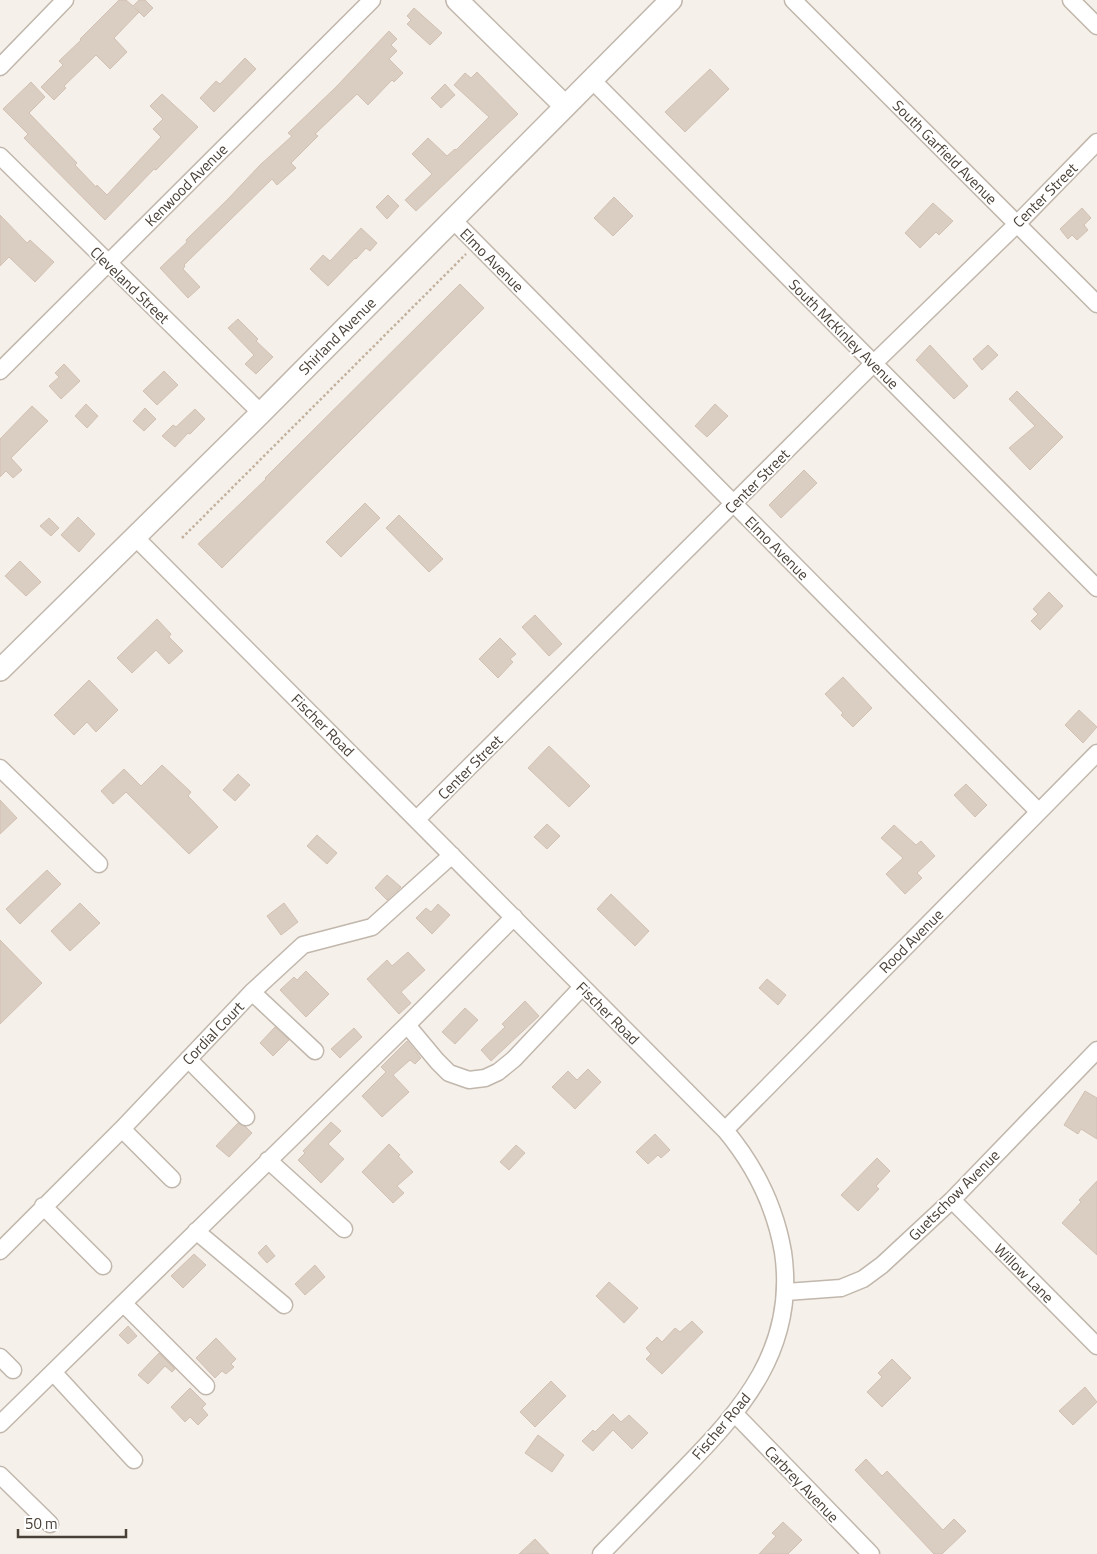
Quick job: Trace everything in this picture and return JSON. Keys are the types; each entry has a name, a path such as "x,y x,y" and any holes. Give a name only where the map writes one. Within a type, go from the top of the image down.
{"street":[{"path":"0,67 65,0"},
{"name":"Kenwood Avenue","path":"0,371 372,0"},
{"path":"457,0 565,106"},
{"name":"Shirland Avenue","path":"0,670 261,413 671,0"},
{"name":"South Garfield Avenue","path":"793,0 1097,304"},
{"path":"1072,0 1097,26"},
{"name":"South McKinley Avenue","path":"592,80 1097,588"},
{"name":"Center Street","path":"418,819 873,364 1017,224 1097,142"},
{"name":"Cleveland Street","path":"0,156 261,413"},
{"name":"Elmo Avenue","path":"452,220 1038,811"},
{"name":"Fischer Road","path":"135,537 418,819 725,1130 742,1151 757,1175 769,1201 780,1235 786,1292 780,1327 772,1354 755,1385 735,1414 601,1554"},
{"name":"Rood Avenue","path":"725,1130 1097,753"},
{"path":"0,768 99,864"},
{"name":"Cordial Court","path":"0,1251 122,1129 252,992 303,945 372,927 452,855"},
{"path":"0,1424 407,1026 514,918"},
{"path":"407,1026 449,1072 469,1080 485,1078 498,1072 514,1059 582,987"},
{"path":"252,992 315,1052"},
{"name":"Guetschow Avenue","path":"786,1292 841,1288 863,1279 897,1252 952,1200 1097,1050"},
{"path":"188,1059 246,1118"},
{"path":"122,1129 172,1179"},
{"path":"268,1160 344,1229"},
{"name":"Willow Lane","path":"952,1200 1097,1346"},
{"path":"43,1206 103,1266"},
{"path":"196,1231 284,1305"},
{"path":"124,1304 206,1386"},
{"path":"0,1357 13,1370"},
{"path":"53,1372 134,1460"},
{"name":"Carbrey Avenue","path":"735,1414 870,1554"},
{"path":"0,1475 50,1524"}],"path":[{"path":"182,538 476,244"}],"building":[{"path":"119,0 126,0 133,6 139,0 145,0 153,8 144,17 139,12 114,38 127,52 110,69 96,55 64,86 66,88 54,100 41,87 63,65 59,61"},
{"path":"414,8 442,33 430,45 407,24 411,20 407,16"},
{"path":"389,31 397,39 391,45 397,51 389,59 403,73 394,82 392,80 368,105 357,94 315,134 318,136 291,163 296,168 277,185 272,179 184,265 183,269 200,287 188,298 160,268 260,165 292,136 288,133 336,87"},
{"path":"245,58 256,69 214,112 200,98 216,81 220,84"},
{"path":"710,69 729,89 685,132 665,112"},
{"path":"477,72 518,114 416,211 405,200 432,174 412,154 428,138 447,156 456,150 489,117 454,85 465,73 471,78"},
{"path":"31,82 45,97 29,113 77,163 75,165 96,187 97,185 107,195 161,137 153,129 163,119 150,106 162,94 198,127 105,220 24,138 28,134 3,109"},
{"path":"445,84 455,95 441,108 431,98"},
{"path":"388,195 399,206 387,219 376,207"},
{"path":"614,197 633,216 613,236 594,218"},
{"path":"933,203 953,221 939,235 936,232 920,248 905,233"},
{"path":"1082,208 1091,218 1084,225 1088,230 1077,240 1072,235 1068,239 1060,229"},
{"path":"0,215 27,243 30,240 54,262 35,282 9,257 0,266"},
{"path":"361,228 377,243 370,251 366,248 328,286 310,269 323,255 330,261"},
{"path":"460,284 484,308 222,568 198,544 266,479"},
{"path":"238,319 258,339 256,341 273,357 256,374 245,364 254,355 228,328"},
{"path":"930,345 968,386 954,399 916,360"},
{"path":"988,345 998,355 982,370 973,359"},
{"path":"64,364 80,381 61,399 49,386 59,377 55,373"},
{"path":"164,371 178,385 157,405 143,391"},
{"path":"1017,391 1063,437 1030,470 1009,448 1035,426 1009,399"},
{"path":"86,404 98,416 87,428 75,416"},
{"path":"715,404 728,416 707,437 695,426"},
{"path":"32,406 48,421 11,458 22,470 13,478 6,471 0,477 0,439"},
{"path":"145,408 156,419 144,431 133,421"},
{"path":"195,409 205,419 175,447 162,436 173,425 176,427"},
{"path":"804,470 817,483 781,518 769,505"},
{"path":"365,503 380,518 341,557 326,542"},
{"path":"399,515 443,559 429,572 386,528"},
{"path":"78,517 95,534 79,552 61,535"},
{"path":"49,518 59,528 51,536 40,526"},
{"path":"20,561 41,582 26,596 5,576"},
{"path":"1049,592 1063,606 1040,630 1031,621 1038,614 1033,609"},
{"path":"535,615 562,644 549,656 522,627"},
{"path":"157,619 171,634 169,637 183,651 169,664 156,650 132,673 117,658"},
{"path":"500,638 516,654 510,659 513,662 498,678 479,659"},
{"path":"843,677 872,708 853,727 825,694"},
{"path":"89,680 118,710 96,732 87,722 74,735 54,715"},
{"path":"1079,710 1097,727 1083,743 1065,725"},
{"path":"549,746 590,786 569,807 528,768"},
{"path":"162,765 191,792 188,796 218,827 189,854 126,792 113,804 101,791 124,769 141,786"},
{"path":"238,774 250,785 235,801 223,790"},
{"path":"966,784 987,805 975,817 954,795"},
{"path":"0,800 17,818 0,834"},
{"path":"547,824 560,836 547,849 534,837"},
{"path":"894,825 916,845 921,841 935,856 917,873 922,878 905,894 886,874 903,858 881,838"},
{"path":"317,835 337,853 327,864 307,846"},
{"path":"47,870 61,884 20,924 6,909"},
{"path":"387,875 401,887 387,900 375,888"},
{"path":"611,894 649,931 635,946 597,909"},
{"path":"80,903 100,923 70,951 51,931"},
{"path":"284,903 298,922 281,935 267,916"},
{"path":"438,904 450,915 432,934 416,918 426,908 431,912"},
{"path":"0,940 42,983 0,1024"},
{"path":"408,952 425,970 401,992 411,1003 399,1014 367,979 387,960 392,966"},
{"path":"306,971 329,994 306,1017 280,990 294,977 297,980"},
{"path":"767,979 786,995 778,1005 759,988"},
{"path":"525,1001 539,1016 491,1061 481,1050 505,1027 502,1024"},
{"path":"465,1008 478,1020 455,1044 442,1032"},
{"path":"275,1027 289,1040 273,1056 260,1043"},
{"path":"354,1028 362,1037 340,1058 331,1049"},
{"path":"407,1041 421,1058 415,1064 410,1060 393,1075 409,1092 382,1117 362,1096 386,1072 381,1067"},
{"path":"588,1069 601,1082 575,1109 552,1087 568,1071 577,1080"},
{"path":"1085,1091 1097,1098 1097,1139 1081,1129 1078,1134 1064,1125"},
{"path":"331,1122 341,1131 328,1144 344,1159 321,1183 298,1160 305,1153 303,1151"},
{"path":"238,1123 252,1133 229,1157 216,1146"},
{"path":"655,1134 670,1150 661,1158 658,1155 648,1164 636,1152"},
{"path":"389,1144 413,1172 397,1186 404,1193 393,1203 362,1172"},
{"path":"516,1145 525,1153 509,1170 500,1162"},
{"path":"877,1158 890,1171 876,1186 879,1189 858,1211 841,1195"},
{"path":"1097,1181 1097,1255 1062,1223 1081,1202 1079,1200"},
{"path":"266,1245 275,1256 267,1263 258,1253"},
{"path":"194,1254 206,1265 183,1288 171,1276"},
{"path":"315,1265 325,1277 305,1295 295,1284"},
{"path":"609,1282 638,1308 624,1323 596,1296"},
{"path":"692,1321 703,1332 662,1374 646,1359 651,1354 646,1348 657,1337 662,1342 675,1328 680,1332"},
{"path":"128,1326 137,1336 128,1344 119,1335"},
{"path":"216,1338 236,1359 231,1364 234,1367 226,1374 222,1371 215,1378 196,1358"},
{"path":"159,1353 175,1369 172,1372 165,1366 148,1384 138,1375"},
{"path":"892,1359 911,1378 882,1407 867,1392 882,1377 878,1373"},
{"path":"551,1381 566,1396 535,1427 520,1412"},
{"path":"1085,1387 1097,1402 1073,1425 1059,1411"},
{"path":"190,1388 206,1404 202,1408 208,1415 198,1425 190,1417 185,1422 171,1407"},
{"path":"613,1414 621,1422 629,1415 648,1433 632,1449 613,1430 593,1451 582,1441 593,1430 595,1432"},
{"path":"538,1435 564,1455 552,1472 525,1453"},
{"path":"866,1459 882,1476 887,1471 943,1530 954,1519 966,1531 942,1554 934,1554 855,1470"},
{"path":"783,1522 802,1540 788,1554 759,1554 776,1536 772,1533"},
{"path":"535,1539 549,1554 519,1554"}]}
